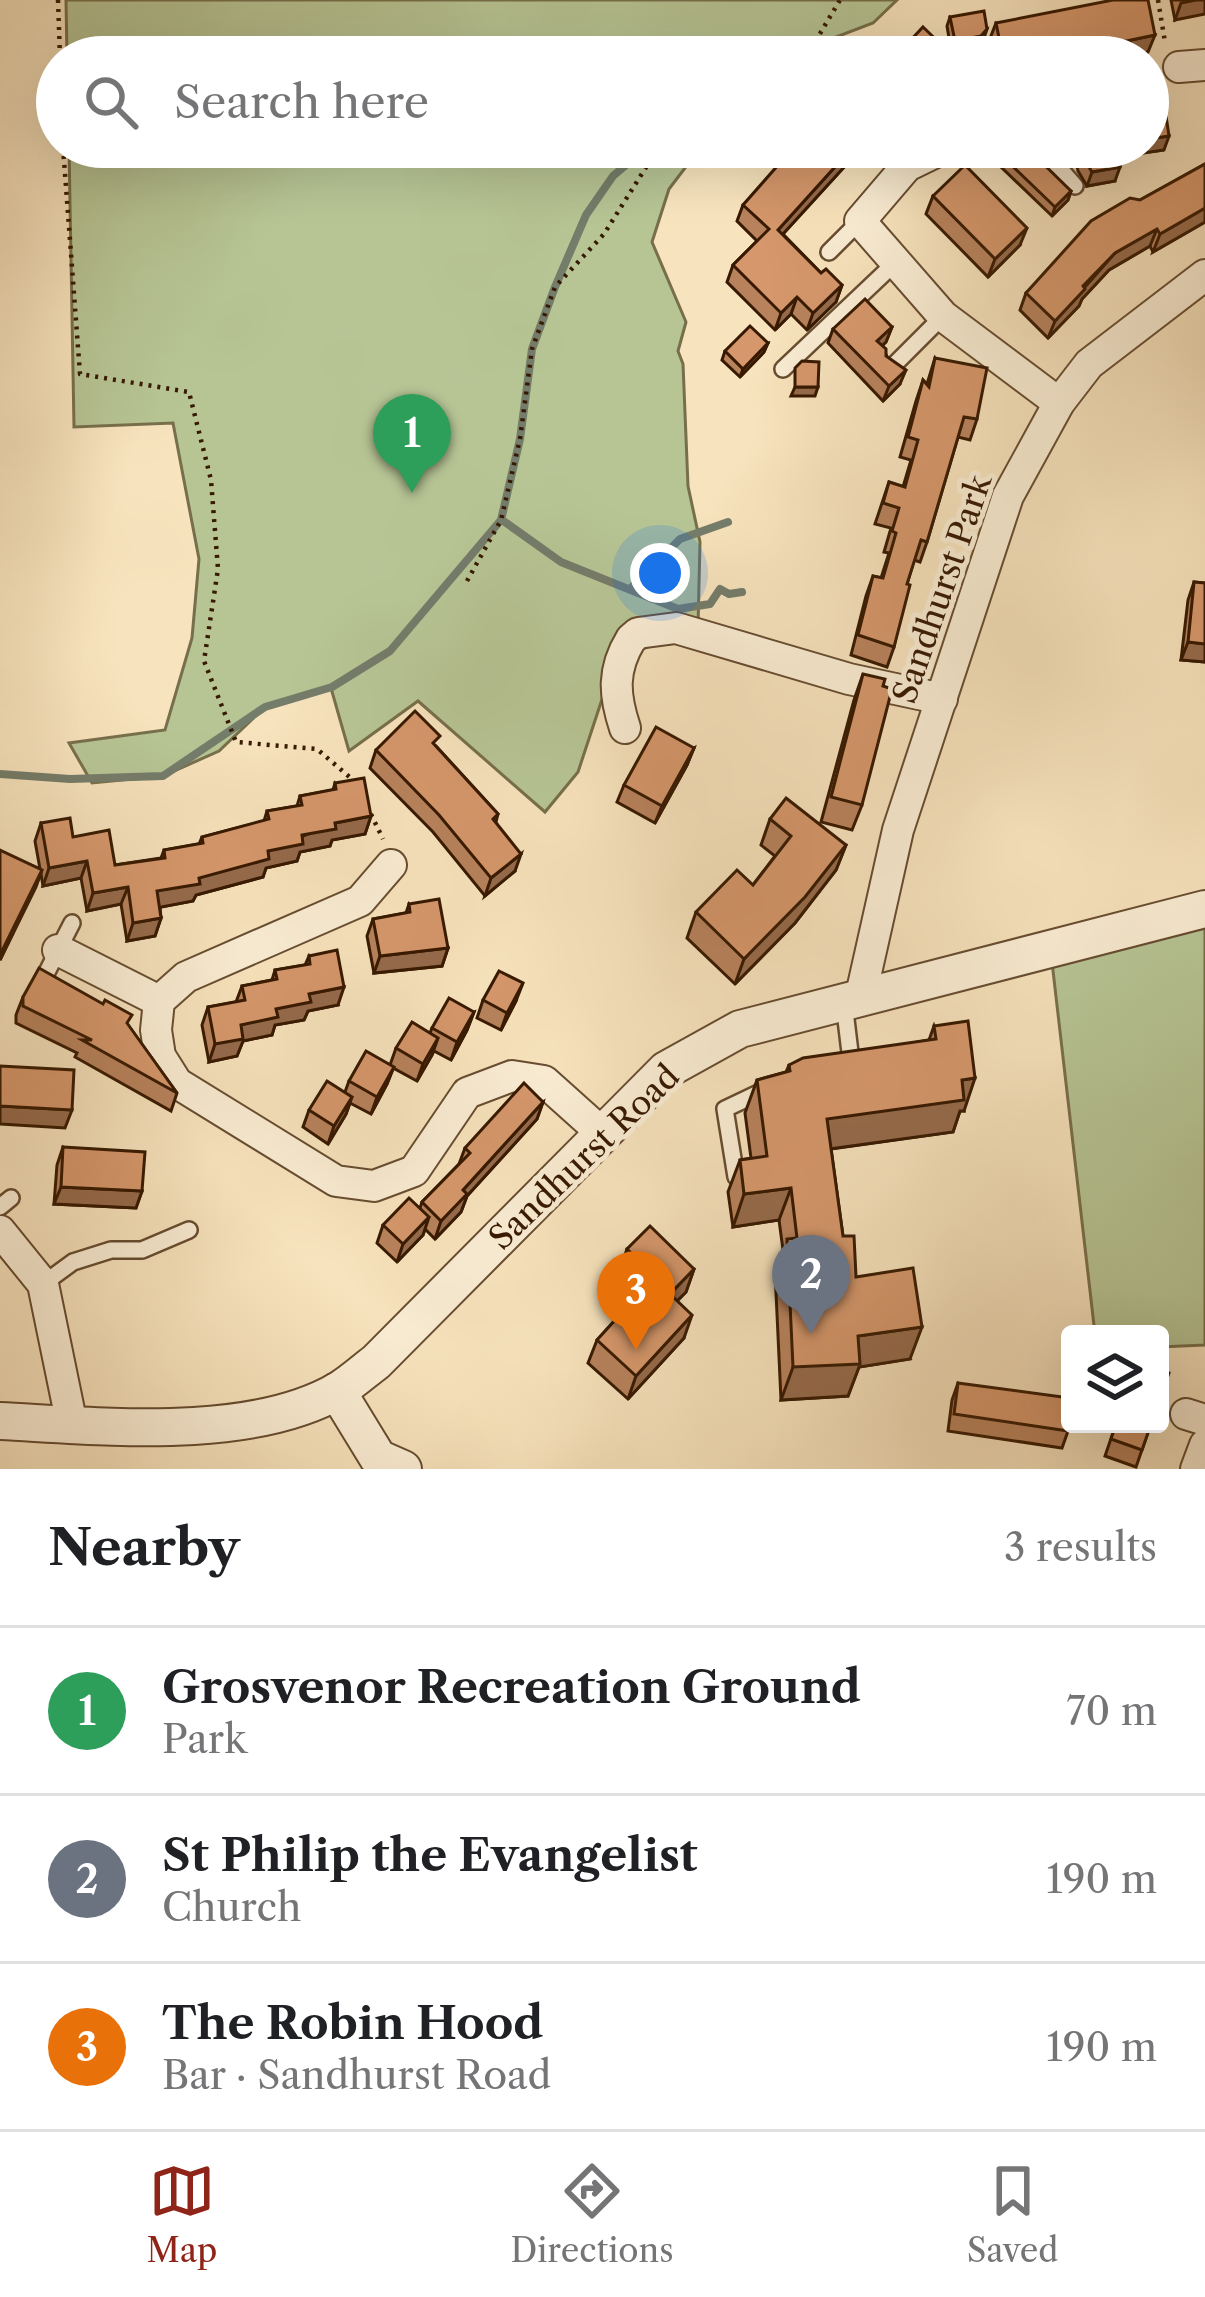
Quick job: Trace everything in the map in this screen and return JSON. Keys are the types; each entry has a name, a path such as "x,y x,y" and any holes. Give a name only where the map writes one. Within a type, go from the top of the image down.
{"street":[{"path":"897,168 860,221 944,316 1059,403"},
{"name":"Sandhurst Park","path":"852,998 898,830 1009,496 1059,403 1089,364 1205,275"},
{"path":"626,728 614,694 621,662 631,639 656,629 703,634 849,679 942,699"},
{"path":"391,865 360,901 186,977 160,1001 156,1030 160,1056 177,1083 336,1181 374,1186 414,1171 467,1093 512,1076 544,1081 602,1132"},
{"name":"Sandhurst Road","path":"0,1421 225,1425 286,1411 337,1391 376,1361 666,1070 740,1029 1205,909"},
{"path":"59,948 160,1001"},
{"path":"0,1232 43,1284 72,1424"},
{"path":"337,1391 378,1458 403,1469"},
{"path":"1196,1469 1205,1445"}],"lane":[{"path":"1059,168 1075,186"},
{"path":"829,252 860,221"},
{"path":"783,369 897,262"},
{"path":"892,367 944,316"},
{"path":"831,1073 861,1069 852,998"},
{"path":"736,1177 725,1109 788,1079"},
{"path":"43,1284 73,1262 111,1250 142,1250 189,1230"}],"path":[{"path":"58,0 59,36"},
{"path":"819,36 840,0"},
{"path":"65,168 80,374 189,392 212,480 218,569 204,661 236,742 317,748 352,778 380,829 391,865"},
{"path":"467,581 501,520 520,440 532,349 555,287 604,234 646,168"}],"green space":[{"path":"66,0 897,0 873,23 839,36 67,36"},
{"path":"69,168 685,168 669,189 652,242 686,322 678,351 683,364 688,486 700,542 698,627 615,660 578,772 545,812 418,701 349,751 331,688 265,707 219,751 163,776 92,783 69,743 165,730 192,638 199,559 173,423 74,427"},
{"path":"1205,918 1205,1345 1169,1347 1169,1325 1094,1325 1052,962"}],"building":[{"path":"1113,0 1148,0 1155,35 999,36 996,23"},
{"path":"984,11 987,29 981,36 954,36 950,17"},
{"path":"1205,164 1205,208 1115,253 1055,321 1026,293 1091,221"},
{"path":"776,168 834,168 778,230 821,273 826,269 842,285 813,313 797,297 781,313 733,265 769,229 743,205"},
{"path":"962,168 968,168 1027,228 995,259 933,196"},
{"path":"1014,168 1047,168 1071,191 1055,207"},
{"path":"865,299 892,327 877,341 886,349 886,356 906,370 889,386 833,329"},
{"path":"750,326 768,343 743,369 725,351"},
{"path":"935,358 987,368 977,419 964,417 927,542 921,540 894,647 858,635 873,576 883,578 896,533 892,531 899,508 883,503 889,482 905,487 918,440 908,437 923,380 929,387"},
{"path":"802,361 819,362 818,387 795,387 795,368"},
{"path":"1194,582 1205,583 1205,644 1188,642"},
{"path":"863,674 885,679 883,686 892,689 862,805 831,797"},
{"path":"415,711 440,736 433,743 498,814 493,819 521,854 491,878 376,750"},
{"path":"656,727 694,748 662,806 624,785"},
{"path":"364,778 371,816 302,835 303,844 268,851 269,859 199,878 200,884 157,891 161,918 133,923 128,887 93,893 87,861 49,868 41,823 70,818 73,837 109,830 115,865 165,858 164,850 203,843 202,837 269,819 267,811 302,805 300,796"},
{"path":"786,798 846,845 805,897 744,959 696,912 737,870 753,885 791,836 770,819"},
{"path":"0,850 42,870 0,955"},
{"path":"439,899 448,948 380,956 373,919 410,912 409,904"},
{"path":"337,950 344,987 309,994 311,1002 276,1009 278,1017 241,1025 243,1039 215,1044 208,1007 245,1000 242,986 277,979 275,970 310,964 309,956"},
{"path":"39,968 132,1015 127,1023 177,1093 82,1040 92,1040 23,1006"},
{"path":"499,971 523,983 507,1013 483,1000"},
{"path":"449,998 474,1012 457,1042 432,1028"},
{"path":"968,1021 975,1078 962,1080 964,1100 827,1119 843,1236 854,1236 856,1277 913,1268 922,1327 858,1336 860,1364 793,1367 787,1239 797,1238 791,1188 744,1194 740,1160 767,1156 757,1080 790,1071 789,1065 803,1058 936,1039 934,1026"},
{"path":"412,1022 438,1038 423,1064 396,1048"},
{"path":"366,1051 394,1067 377,1097 349,1081"},
{"path":"0,1066 74,1070 72,1110 0,1106"},
{"path":"327,1081 352,1097 334,1126 309,1110"},
{"path":"524,1083 543,1102 441,1221 422,1202 470,1153 465,1148"},
{"path":"63,1147 145,1152 142,1191 61,1187"},
{"path":"409,1198 429,1217 403,1244 383,1225"},
{"path":"650,1226 694,1269 670,1294 692,1315 636,1376 597,1340 655,1276 627,1249"},
{"path":"958,1383 1061,1397 1061,1430 954,1414"},
{"path":"1113,1433 1148,1433 1142,1450 1111,1439"}],"waterway":[{"path":"0,774 70,779 163,776 265,707 332,687 390,651 501,520 520,439 532,349 586,215 622,168"},
{"path":"502,520 561,562 678,609 710,604 720,589 729,594 742,592"},
{"path":"630,589 680,539 728,522"}],"place":[{"name":"Grosvenor Recreation Ground","path":"412,493"},
{"name":"St Philip the Evangelist","path":"811,1334"},
{"name":"The Robin Hood","path":"636,1350"}]}
